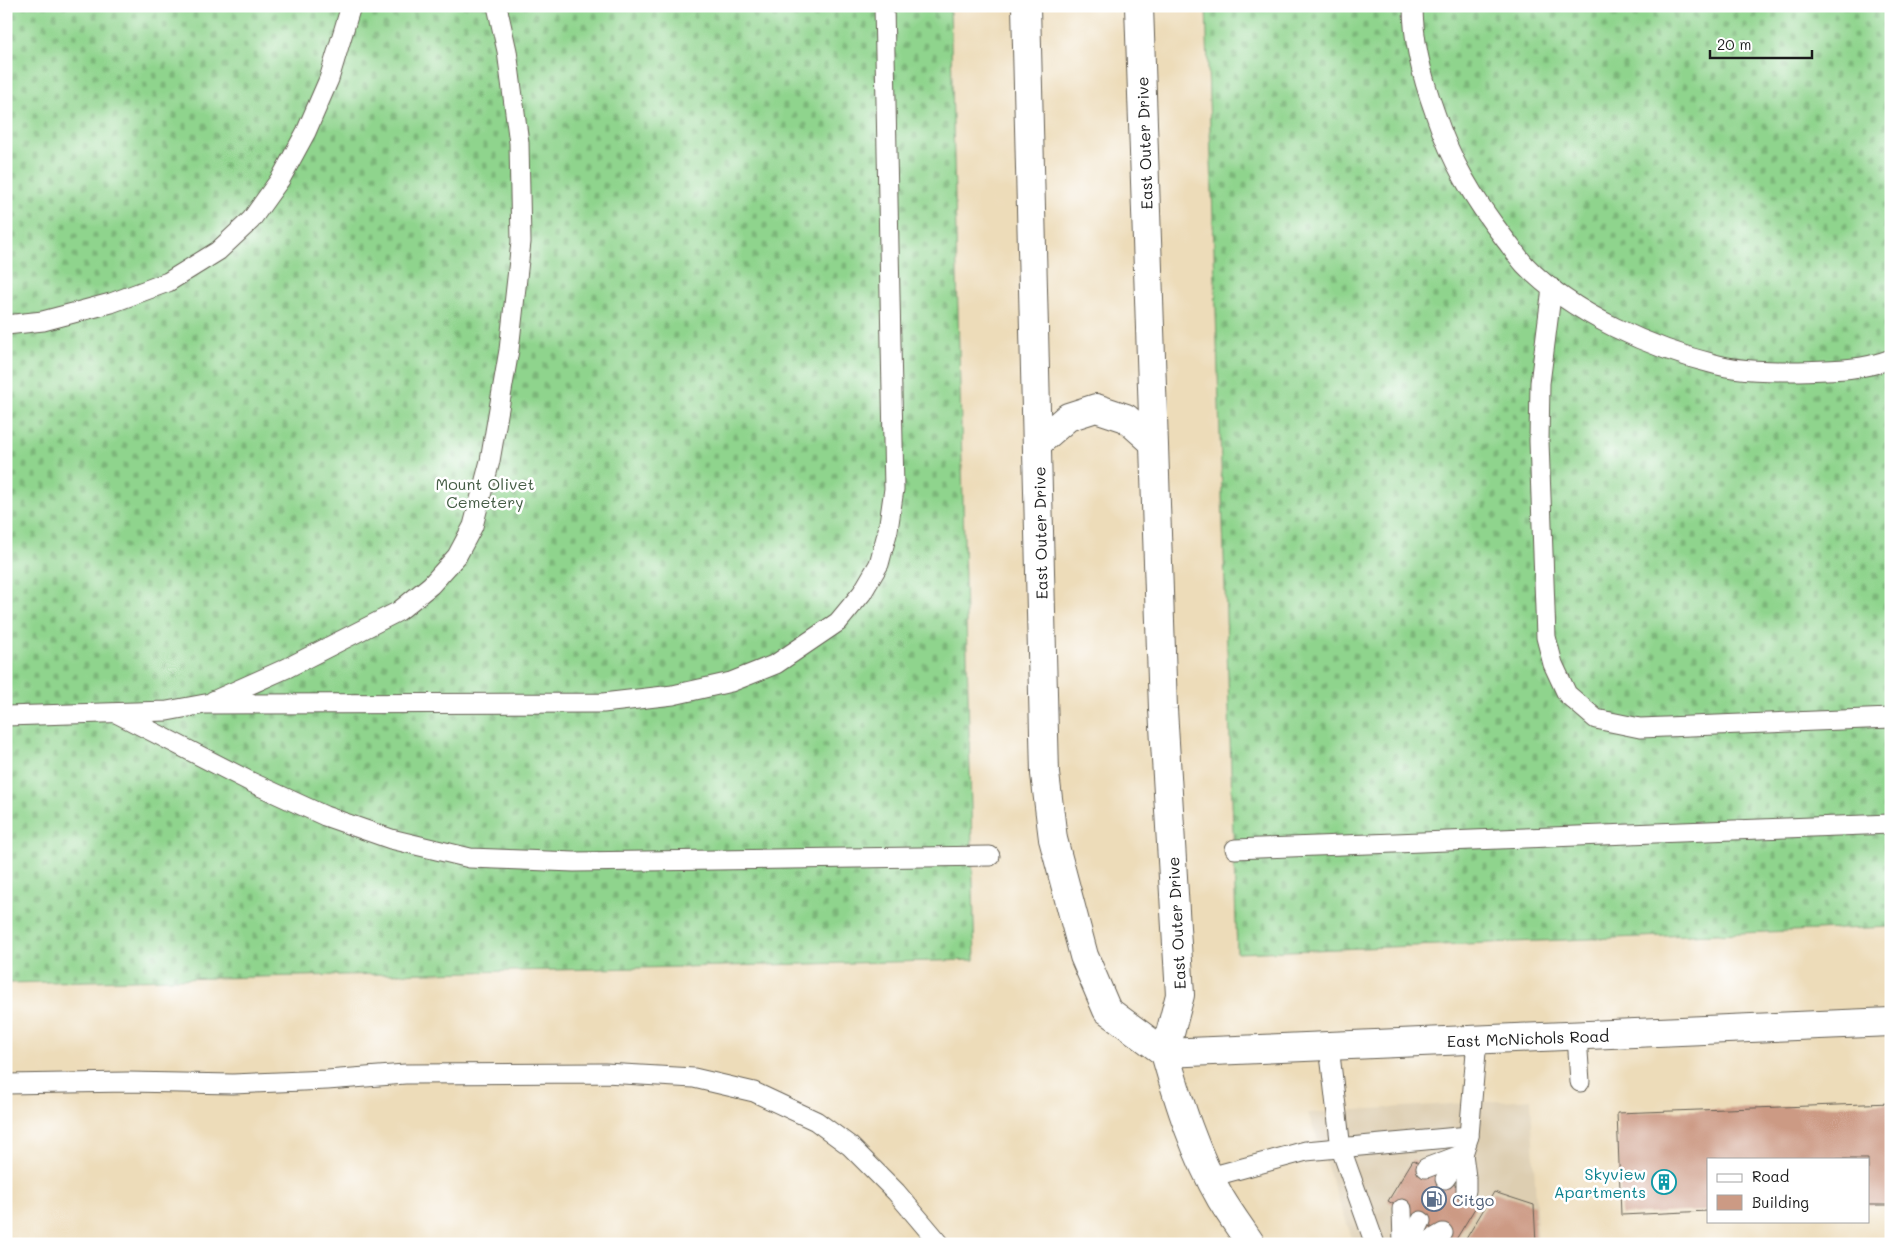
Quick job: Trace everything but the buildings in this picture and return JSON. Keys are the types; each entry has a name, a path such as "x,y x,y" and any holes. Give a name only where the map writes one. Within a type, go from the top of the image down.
{"main road":[{"name":"East Outer Drive","path":"1026,6 1045,774 1053,840 1084,956 1107,1010 1165,1053 1180,994 1163,709 1139,6"},
{"path":"1038,443 1068,416 1096,408 1126,418 1153,442"},
{"name":"East McNichols Road","path":"1165,1053 1891,1022"},
{"path":"1165,1053 1180,1104 1201,1159 1221,1198 1251,1244"}],"lane":[{"path":"6,325 44,321 111,303 168,282 218,251 251,220 281,178 306,132 328,79 351,6"},
{"path":"205,704 287,668 400,611 431,585 457,556 473,526 490,461 509,350 521,242 519,143 507,50 497,6"},
{"path":"6,716 167,711 205,704 604,703 664,696 731,682 776,664 838,622 862,593 879,564 888,530 894,489 884,6"},
{"path":"1413,6 1413,19 1428,95 1445,145 1462,177 1488,217 1526,266 1552,288 1592,317 1659,347 1720,365 1770,371 1844,370 1891,359"},
{"path":"1552,288 1540,384 1539,431 1546,637 1552,664 1567,694 1596,719 1640,728 1891,718"},
{"path":"116,714 252,783 325,816 391,839 470,858 574,862 990,856"},
{"path":"1235,849 1891,824"},
{"path":"1577,1036 1580,1082"},
{"path":"1466,1191 1466,1145 1477,1040"},
{"path":"1329,1046 1341,1149 1375,1244"},
{"path":"6,1084 128,1082 233,1084 405,1074 605,1073 694,1078 754,1092 816,1121 850,1146 896,1192 940,1244"},
{"path":"1210,1177 1306,1151 1466,1145"},
{"path":"1426,1168 1466,1145"},
{"path":"1445,1179 1466,1145"},
{"path":"1402,1209 1403,1244"},
{"path":"1410,1244 1421,1221"},
{"path":"1424,1244 1443,1233"}],"shaded area":[{"path":"1531,1099 1538,1244 1354,1244 1308,1113"}],"green space":[{"name":"Mount Olivet Cemetery","path":"6,6 950,6 975,960 6,983"},
{"path":"1206,6 1891,6 1891,927 1237,953"}],"place":[{"name":"Skyview Apartments","path":"1664,1182"},
{"name":"Citgo","path":"1434,1199"}]}
